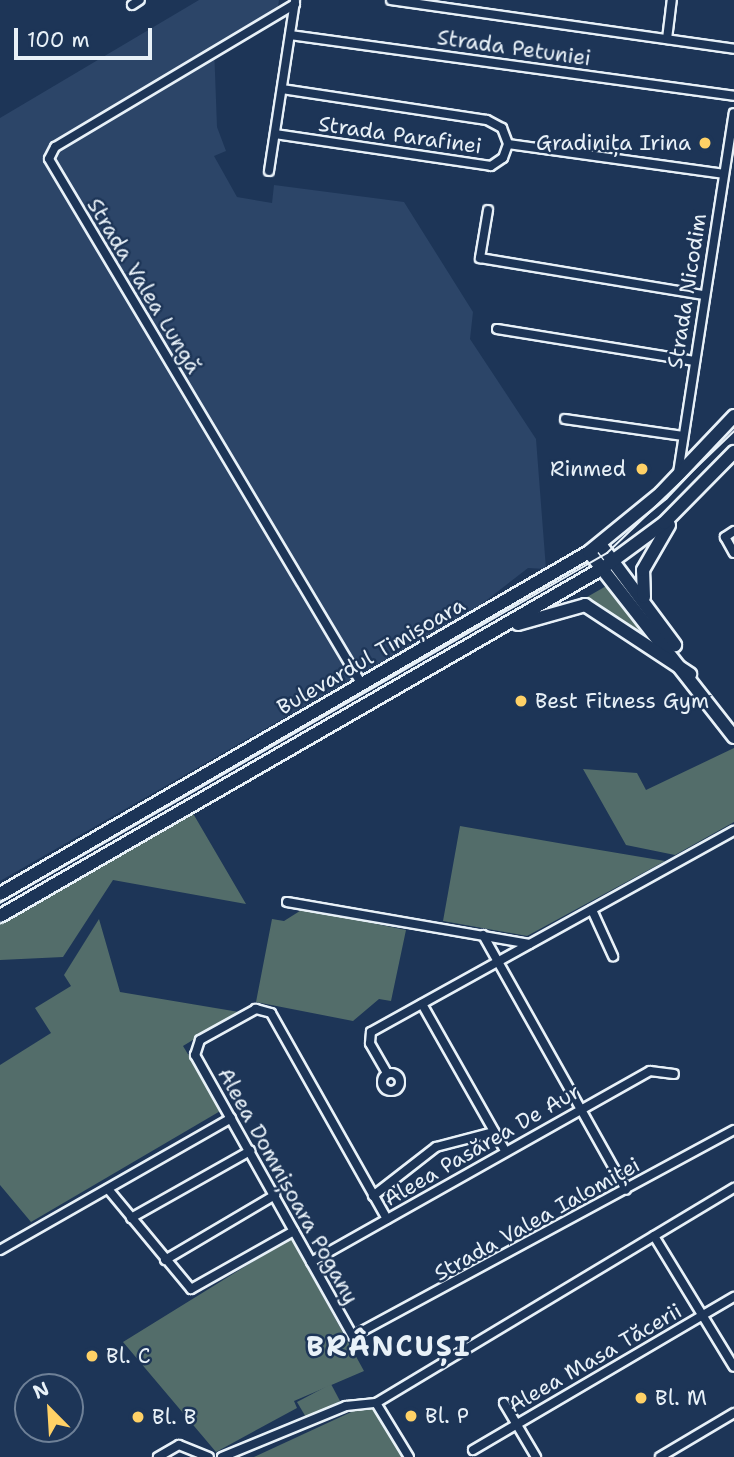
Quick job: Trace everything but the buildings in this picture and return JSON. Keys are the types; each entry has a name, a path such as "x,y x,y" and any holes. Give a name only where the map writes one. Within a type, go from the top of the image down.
{"main road":[{"name":"Bulevardul Timișoara","path":"1,893 595,548 678,476 734,416"},
{"name":"Bulevardul Timișoara","path":"6,913 609,565 680,509 734,452"},
{"path":"645,601 646,561 680,509"},
{"path":"595,548 734,737"},
{"path":"609,565 645,601 690,674"},
{"path":"527,589 538,606"},
{"path":"479,640 578,604 690,674"},
{"path":"1,893 6,913"}],"street":[{"path":"391,0 734,49"},
{"path":"667,39 672,0"},
{"name":"Strada Valea Lungă","path":"269,171 295,2"},
{"name":"Strada Valea Lungă","path":"295,2 55,147 49,159 361,683"},
{"name":"Strada Petuniei","path":"290,35 734,96"},
{"path":"282,89 487,120 502,128 508,145 723,174"},
{"name":"Strada Nicodim","path":"678,476 734,113"},
{"name":"Strada Parafinei","path":"275,134 491,166 503,158 508,145"},
{"path":"488,210 480,258 704,295"},
{"path":"497,329 694,361"},
{"path":"565,419 683,436"},
{"path":"734,531 725,537 734,553"},
{"path":"387,1073 369,1036 734,831"},
{"path":"288,902 530,944"},
{"path":"592,910 613,956"},
{"path":"483,935 626,1190"},
{"path":"422,1004 505,1151"},
{"name":"Aleea Domnișoara Pogany","path":"356,1336 347,1331 196,1048 257,1009 271,1013 373,1196"},
{"name":"Aleea Pasărea De Aur","path":"311,1262 650,1071 674,1074"},
{"path":"0,1250 231,1118"},
{"name":"Strada Valea Ialomiței","path":"356,1336 734,1130"},
{"name":"Aleea Pasărea De Aur","path":"373,1196 436,1147 494,1132"},
{"path":"131,1218 250,1152"},
{"path":"222,1457 346,1406 376,1403 734,1188"},
{"path":"108,1189 191,1289 294,1231"},
{"path":"165,1259 275,1195"},
{"path":"373,1196 387,1219"},
{"path":"654,1236 734,1367"},
{"name":"Aleea Masa Tăcerii","path":"473,1450 734,1297"},
{"path":"376,1403 410,1457"},
{"path":"504,1403 536,1457"},
{"path":"660,1457 734,1413"},
{"path":"158,1457 184,1446 209,1457"}],"shaded area":[{"path":"199,0 279,0 278,7 214,46 217,127 226,151 214,156 237,197 272,203 274,185 404,202 473,312 470,339 536,439 546,569 528,568 479,606 0,881 0,118"}],"green space":[{"path":"608,585 652,641 587,597"},
{"path":"734,748 734,822 675,855 626,845 583,769 637,773 646,790"},
{"path":"191,810 246,904 113,880 63,957 0,960 0,923"},
{"path":"460,826 665,861 527,936 443,921"},
{"path":"303,909 406,930 391,1001 379,999 353,1021 256,1002 272,919 284,921"},
{"path":"99,919 120,992 239,1012 183,1046 222,1110 31,1222 0,1185 0,1065 51,1033 35,1008 71,986 64,975"},
{"path":"291,1238 364,1371 294,1401 297,1408 216,1452 123,1342"},
{"path":"331,1384 340,1401 307,1419 297,1402"},
{"path":"362,1407 373,1407 404,1457 254,1457"}],"tram line":[{"path":"0,903 607,553 734,431"}],"place":[{"name":"Gradinița Irina","path":"705,143"},
{"name":"Rinmed","path":"642,469"},
{"name":"Best Fitness Gym","path":"521,701"},
{"name":"Bl. C","path":"92,1356"},
{"name":"Bl. M","path":"641,1398"},
{"name":"Bl. P","path":"411,1416"},
{"name":"Bl. B","path":"138,1417"}],"district":[{"name":"BRÂNCUȘI","path":"389,1346"}]}
